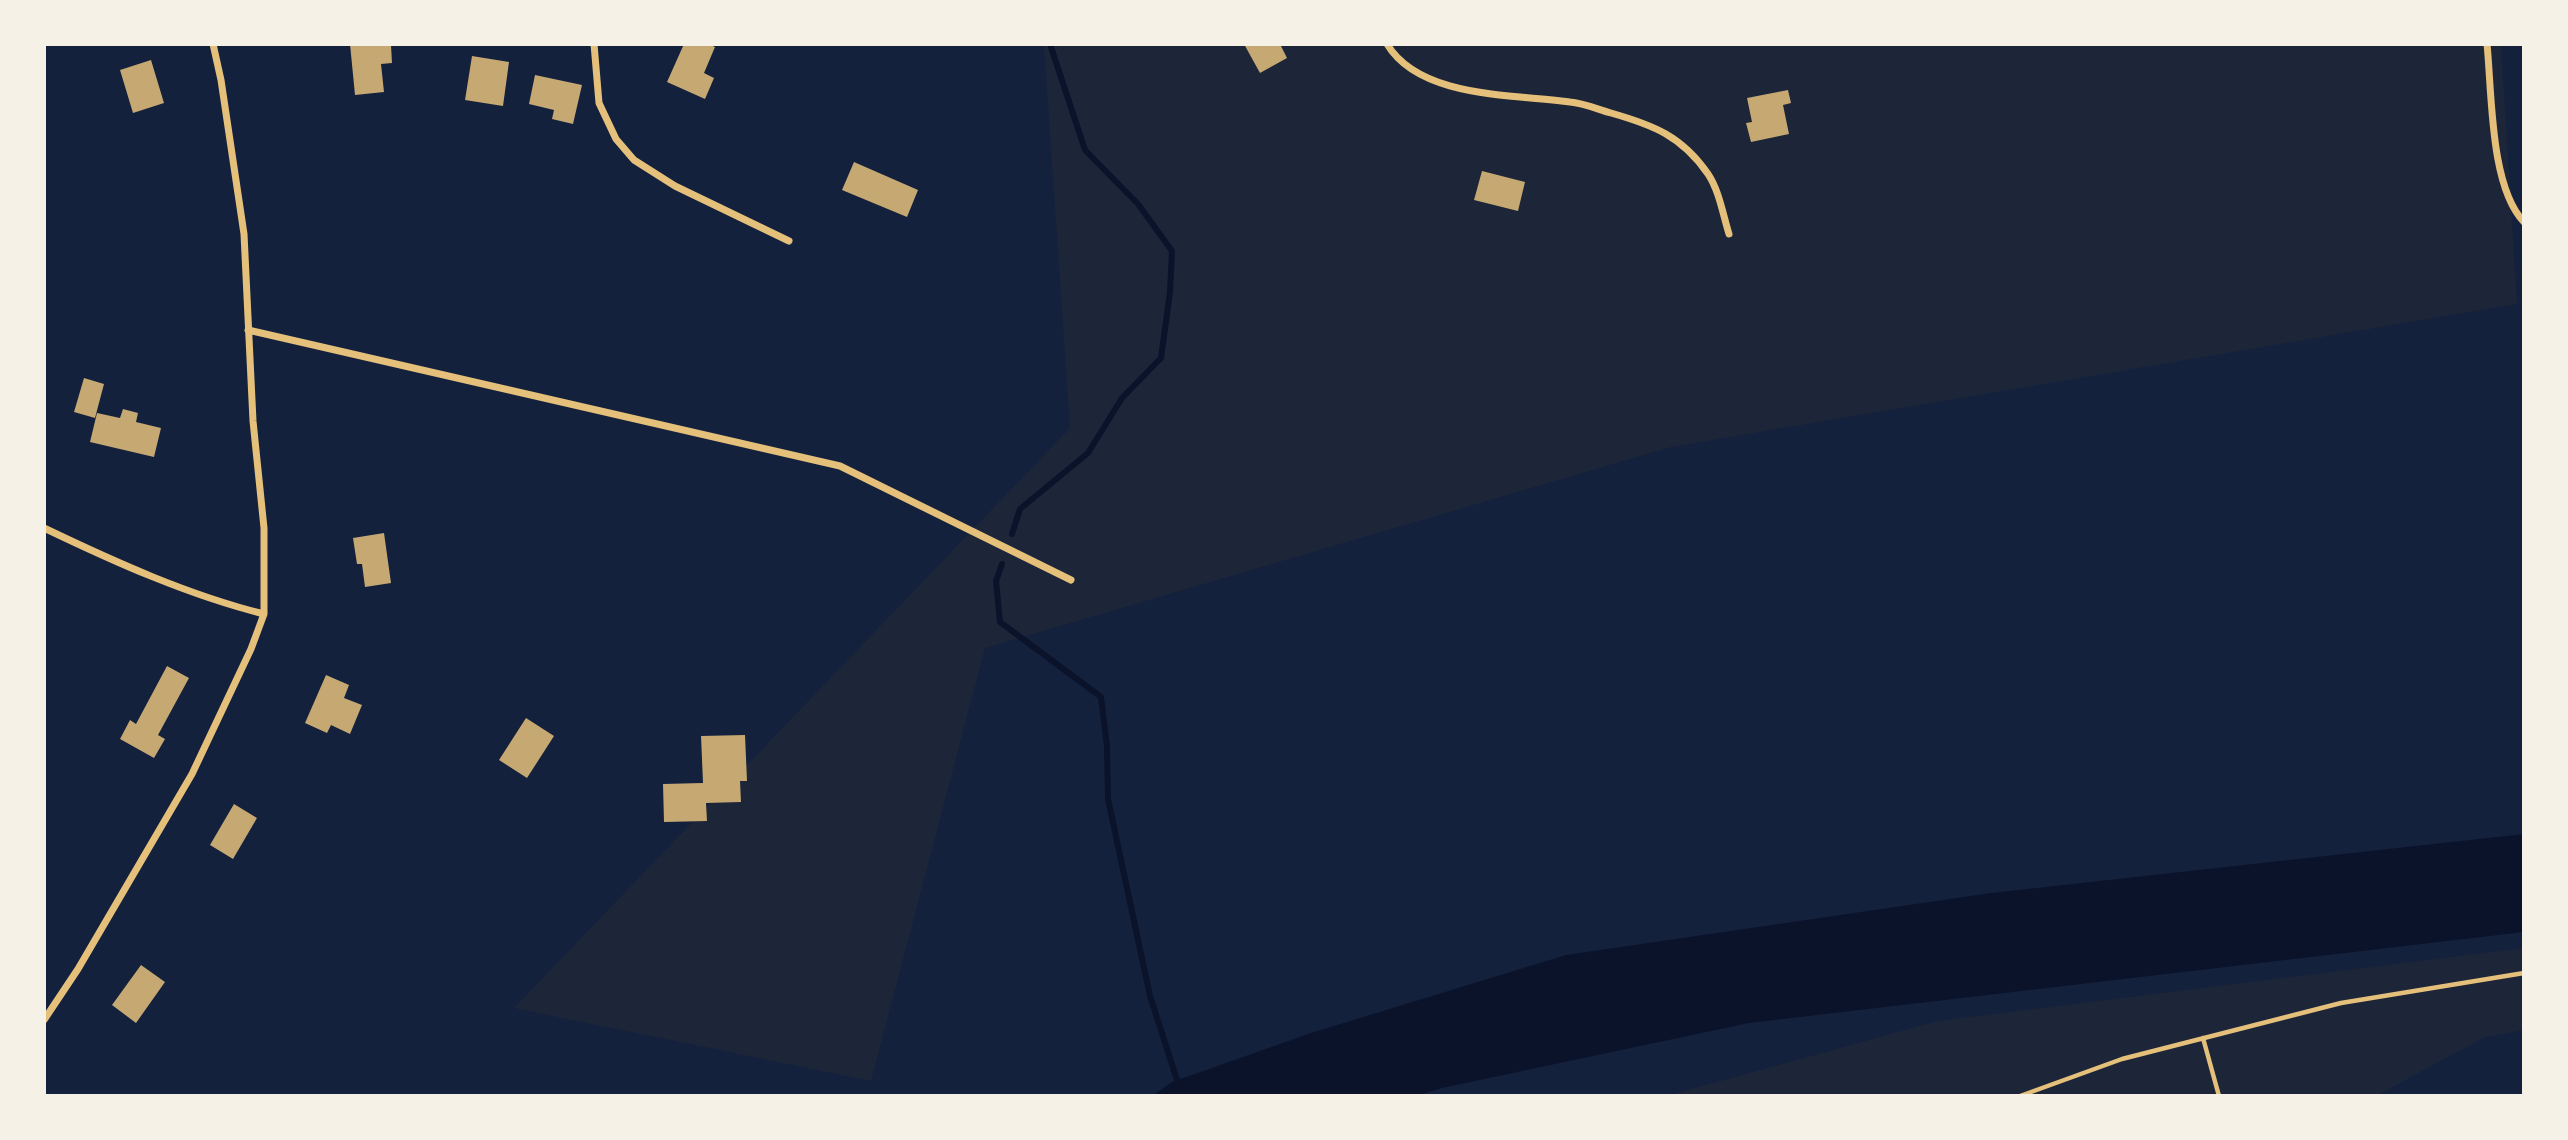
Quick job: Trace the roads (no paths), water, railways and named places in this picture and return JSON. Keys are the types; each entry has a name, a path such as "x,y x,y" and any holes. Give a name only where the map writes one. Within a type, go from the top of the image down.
{"street":[{"path":"44,1020 78,969 192,775 251,649 264,614 264,528 253,421 244,234 230,131 213,44"},
{"path":"594,44 599,103 617,139 634,160 674,186 789,241"},
{"path":"1387,44 1412,68 1433,79 1472,92 1573,102 1660,129 1687,148 1710,176 1729,234"},
{"path":"2487,44 2503,184 2514,209 2524,222"},
{"path":"248,330 840,466 1071,580"},
{"path":"44,528 115,562 227,605 264,614"}],"lane":[{"path":"2020,1096 2122,1059 2341,1003 2524,973"},
{"path":"2203,1038 2219,1096"}],"waterway":[{"path":"1012,534 1020,509 1088,453 1122,398 1161,358 1170,292 1172,251 1138,204 1085,150 1050,44"},
{"path":"1002,564 996,581 1000,622 1101,697 1107,747 1108,799 1150,996 1177,1080 1174,1096"}]}
